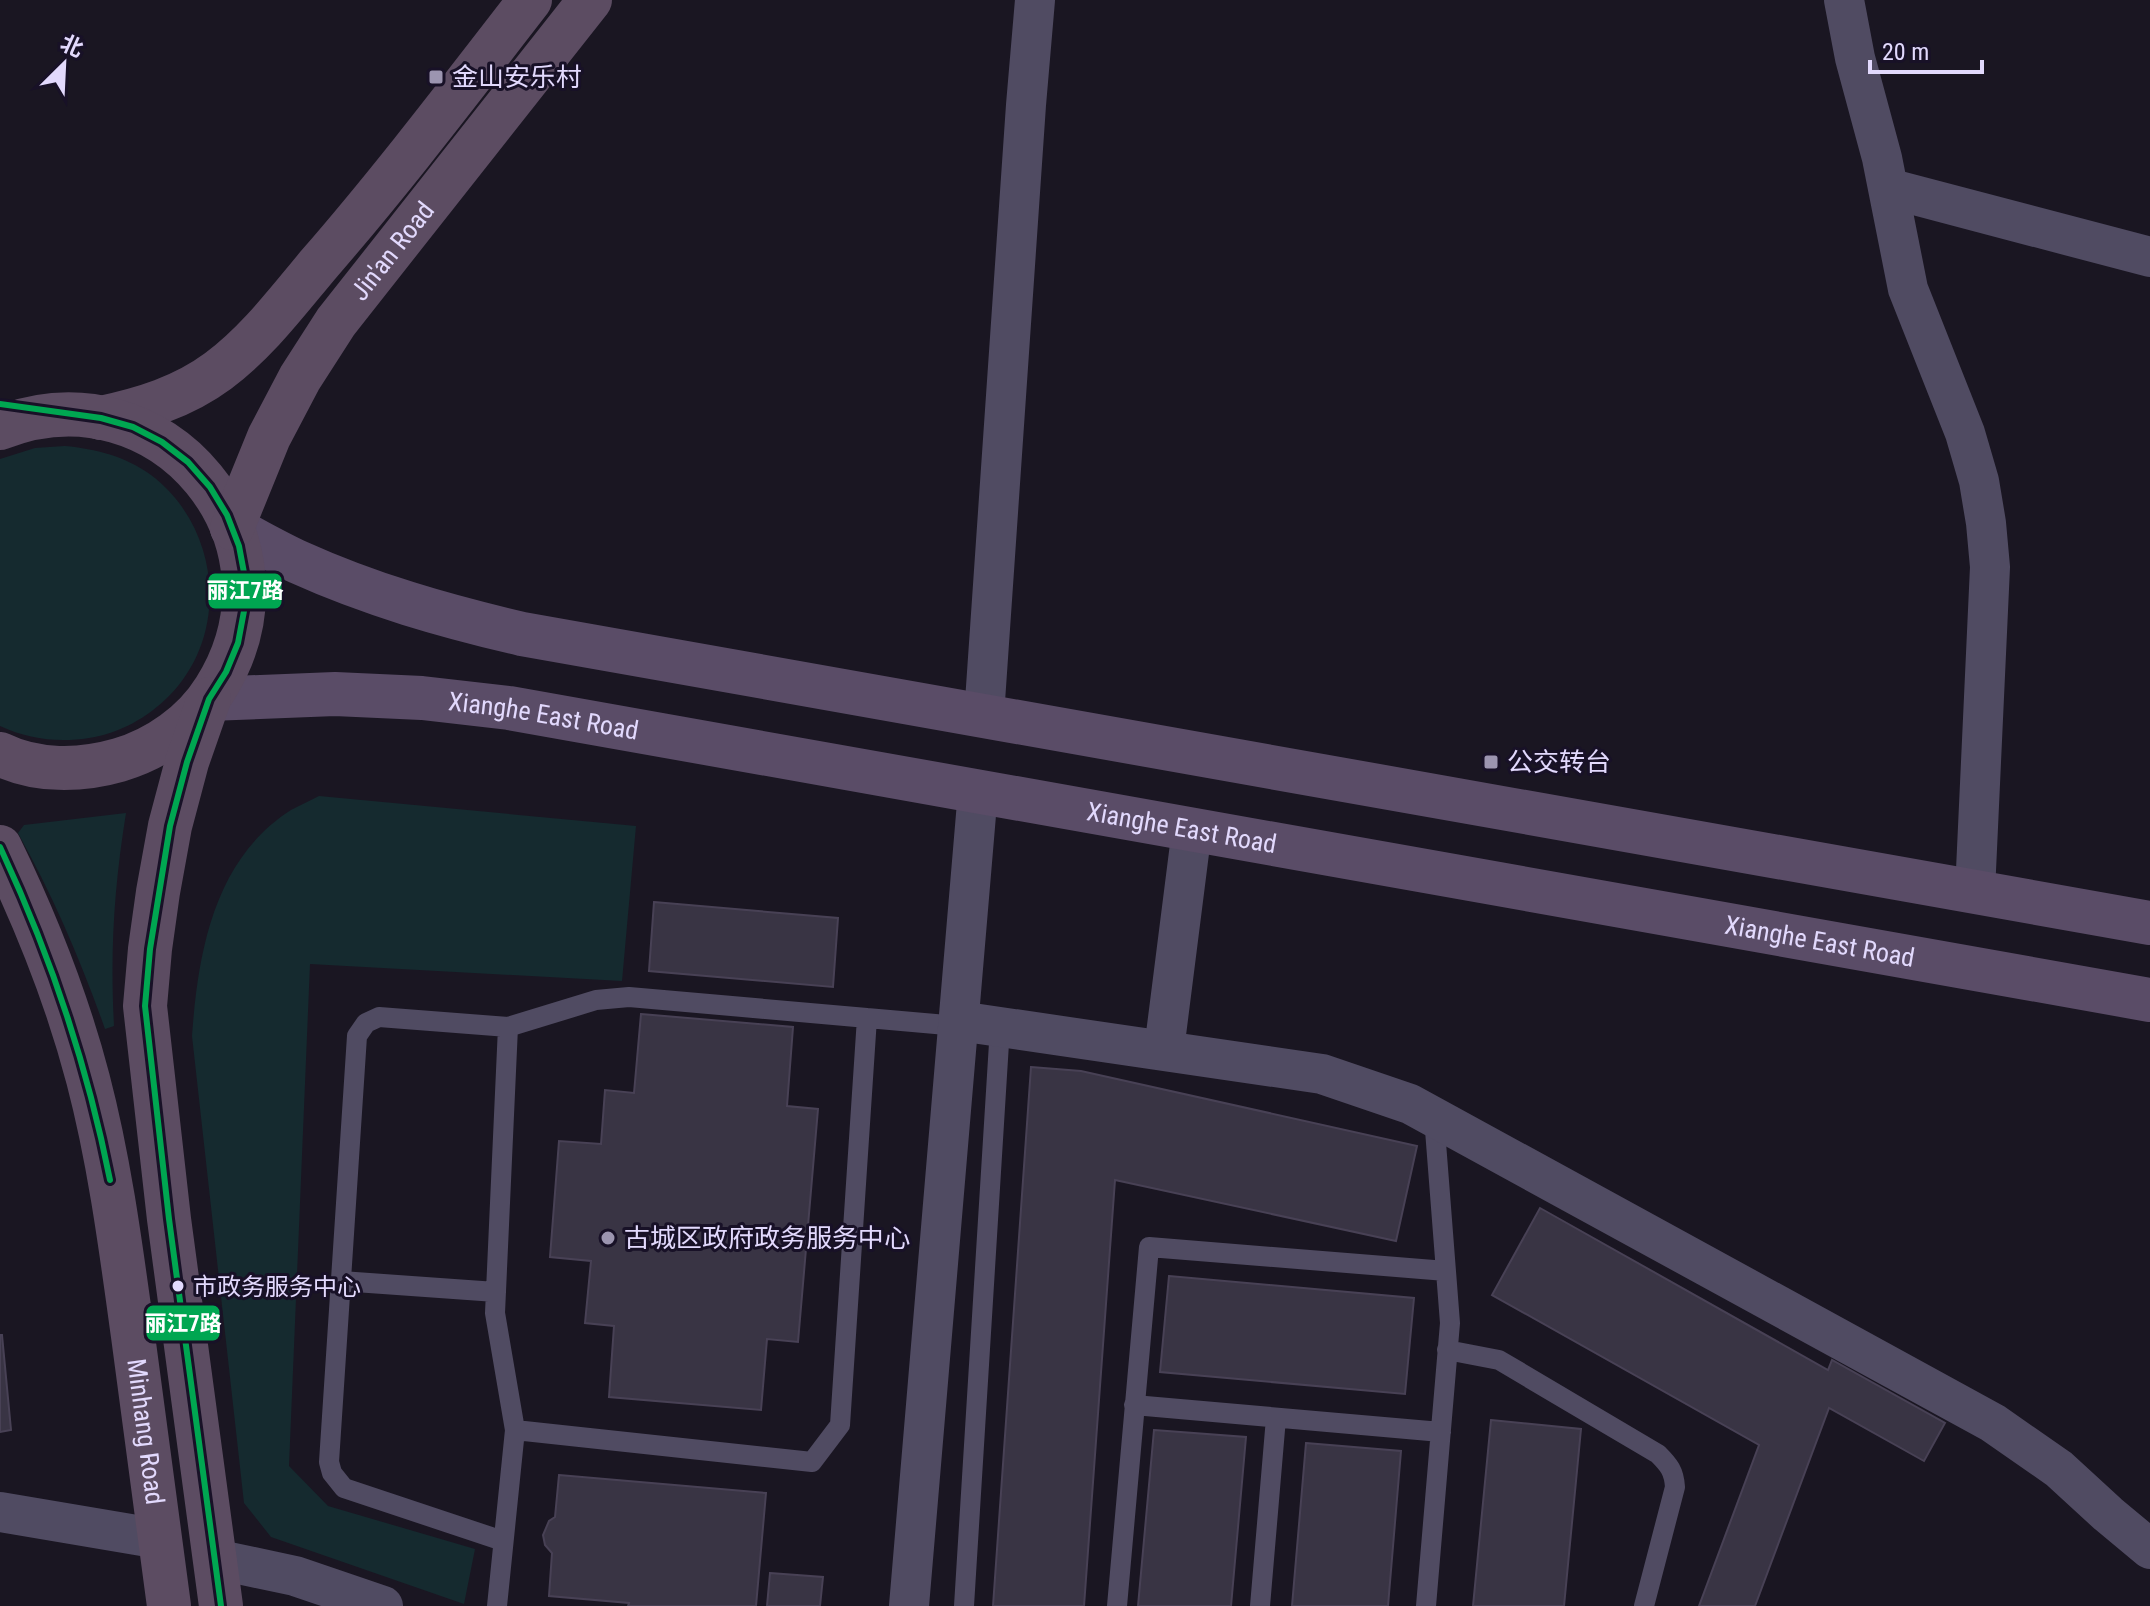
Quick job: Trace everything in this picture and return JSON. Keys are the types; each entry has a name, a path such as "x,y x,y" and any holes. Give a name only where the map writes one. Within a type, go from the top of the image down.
{"highway":[{"name":"Jin'an Road","path":"0,428 34,417 84,416 147,407 217,372 244,350 340,240 530,0"},
{"name":"Jin'an Road","path":"232,528 269,437 300,378 336,322 590,0"},
{"path":"0,404 84,416 133,427 162,442 188,462 210,487 227,515 239,546 245,578 244,611 238,643 226,672 209,699 187,723 133,756 102,765 70,768 38,765 0,754"},
{"name":"Minhang Road","path":"209,699 187,762 170,826 154,920 145,1006 169,1219 221,1606"},
{"name":"Minhang Road","path":"0,847 38,930 68,1013 88,1076 103,1140 117,1221 169,1606"}],"main road":[{"path":"232,528 297,561 364,589 416,607 522,634 2150,923"},
{"name":"Xianghe East Road","path":"209,699 335,694 422,698 495,707 2150,1000"}],"street":[{"path":"984,716 1035,0"},
{"path":"1844,0 1855,58 1882,158 1908,289 1965,433 1979,481 1986,523 1990,567 1975,892"},
{"path":"1888,188 2150,257"},
{"path":"909,1606 978,791"},
{"path":"1164,1050 1192,829"},
{"path":"959,1023 1322,1074 1410,1104 1993,1423 2059,1469 2150,1549"},
{"path":"0,1512 160,1539"},
{"path":"215,1559 295,1576 383,1606"}],"lane":[{"path":"503,1541 344,1488 332,1473 329,1462 357,1036 366,1023 379,1017 508,1027 596,1000 629,997 959,1023"},
{"path":"515,1430 812,1462 840,1425 867,1018"},
{"path":"497,1606 515,1430 495,1313 508,1027"},
{"path":"964,1606 1000,1027"},
{"path":"1426,1606 1450,1323 1434,1117"},
{"path":"1117,1606 1149,1247 1446,1271"},
{"path":"341,1281 496,1292"},
{"path":"1447,1350 1499,1360 1658,1454 1671,1467 1675,1487 1644,1606"},
{"path":"1134,1405 1441,1432"},
{"path":"1260,1606 1276,1418"}],"green space":[{"path":"65,446 110,454 151,475 174,497 192,523 203,551 209,581 209,612 202,642 189,671 169,696 142,718 122,728 100,736 66,740 32,737 0,726 0,459 35,448"},
{"path":"319,796 636,826 622,981 310,964 289,1466 328,1506 475,1549 464,1604 271,1537 244,1503 192,1036 195,1004 206,940 227,881 244,854 265,830 291,810"},
{"path":"126,813 114,920 114,1026 105,1029 66,929 18,833 24,825"}],"building":[{"path":"654,902 838,918 833,987 649,971"},
{"path":"641,1014 793,1027 787,1106 818,1109 798,1342 767,1339 761,1410 609,1397 614,1326 585,1323 591,1261 550,1257 559,1141 601,1144 605,1090 634,1093"},
{"path":"1031,1067 1081,1071 1417,1146 1396,1241 1115,1180 1084,1606 993,1606"},
{"path":"1540,1208 1828,1370 1832,1360 1945,1423 1924,1461 1829,1408 1755,1606 1699,1606 1759,1445 1492,1295"},
{"path":"1169,1276 1414,1298 1405,1394 1160,1372"},
{"path":"0,1335 11,1430 0,1432"},
{"path":"1491,1420 1581,1429 1564,1606 1473,1606"},
{"path":"1154,1430 1246,1437 1231,1606 1138,1606"},
{"path":"1306,1443 1401,1451 1388,1606 1292,1606"},
{"path":"559,1475 766,1493 756,1606 628,1606 629,1603 549,1596 552,1553 545,1545 543,1535 549,1521 555,1517"},
{"path":"770,1573 823,1577 820,1606 767,1606"}],"transit line":[{"name":"丽江7路","path":"0,404 101,418 133,427 162,442 188,462 210,487 227,515 239,546 245,578 244,611 238,643 226,672 209,699 187,762 170,826 150,949 145,1006 169,1219 221,1606"},
{"name":"丽江7路","path":"0,847 35,928 65,1010 90,1094 110,1180"}],"place":[{"name":"金山安乐村","path":"436,77"},
{"name":"公交转台","path":"1491,762"},
{"name":"古城区政府政务服务中心","path":"608,1238"},
{"name":"市政务服务中心","path":"178,1286"}]}
